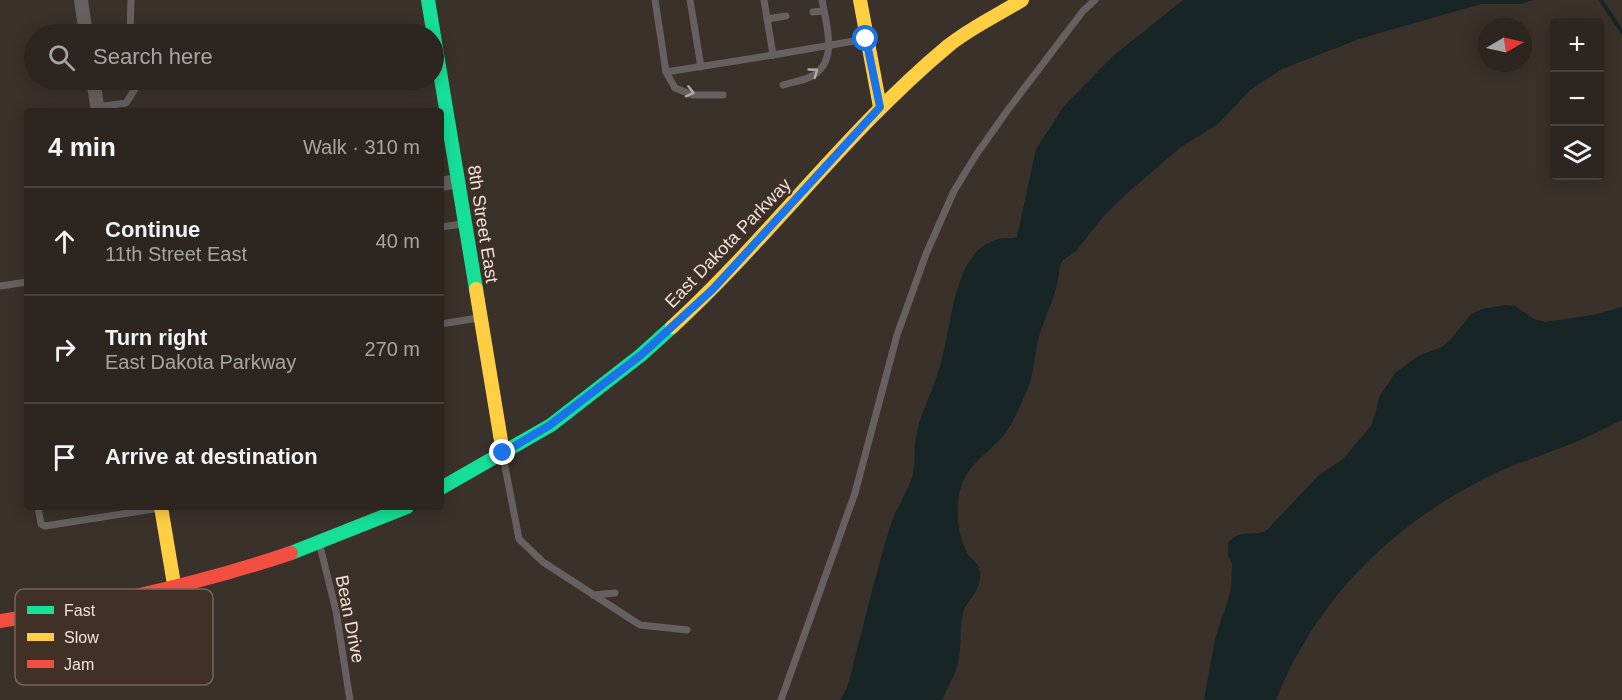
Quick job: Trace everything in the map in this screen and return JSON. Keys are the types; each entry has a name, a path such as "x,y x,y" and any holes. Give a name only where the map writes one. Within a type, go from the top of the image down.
{"main road":[{"name":"8th Street East","path":"428,0 432,24"},
{"path":"860,0 880,107"},
{"name":"East Dakota Parkway","path":"444,486 560,418 641,355 713,289 880,107 950,44 1022,0"},
{"name":"8th Street East","path":"443,90 503,453"},
{"path":"162,510 175,589"},
{"path":"179,589 319,543 399,510"},
{"path":"0,621 15,619"}],"street":[{"path":"81,0 85,24"},
{"path":"94,90 97,108"},
{"path":"444,183 458,181"}],"lane":[{"path":"130,24 131,0"},
{"path":"654,0 666,72 675,88 693,95 723,94"},
{"path":"690,0 701,67"},
{"path":"767,0 767,19 773,55"},
{"path":"783,85 810,77 820,70 830,54 822,0"},
{"path":"781,700 855,493 897,335 926,255 954,191 1007,111 1083,11 1095,0"},
{"path":"813,12 824,11"},
{"path":"767,19 786,16"},
{"path":"666,72 866,39"},
{"path":"102,108 126,103 134,90"},
{"path":"444,226 465,223"},
{"path":"0,286 24,282"},
{"path":"444,324 481,318"},
{"path":"503,453 519,539 543,562 640,625 687,630"},
{"path":"39,510 41,524 45,526 143,510"},
{"name":"Bean Drive","path":"319,543 336,611 350,700"},
{"path":"593,595 615,593"}],"shaded area":[{"path":"1183,0 1534,0 1520,4 1481,4 1362,38 1282,69 1250,90 1218,124 1181,147 1102,218 1076,251 1060,265 1055,292 1038,340 1031,379 1021,404 1009,428 970,470 961,487 958,512 959,530 964,547 978,566 980,580 964,610 958,663 942,700 840,700 847,688 891,524 912,478 919,425 943,356 956,295 966,267 976,253 987,244 995,240 1017,237 1036,149 1064,106 1113,56"},
{"path":"1505,305 1515,306 1534,319 1545,322 1593,315 1622,307 1622,420 1572,443 1500,471 1463,490 1428,512 1395,537 1338,594 1314,626 1276,700 1204,700 1215,639 1231,590 1232,565 1228,554 1228,543 1238,535 1267,530 1319,475 1343,459 1371,426 1379,397 1395,373 1418,356 1442,347 1471,314 1482,309"}],"waterway":[{"path":"1601,0 1622,32"}],"traffic: fast":[{"path":"428,0 432,24"},
{"path":"443,90 476,289"},
{"path":"444,486 551,425 641,355 672,327"},
{"path":"291,553 399,510"}],"traffic: slow":[{"path":"860,0 880,107"},
{"path":"672,327 708,293 842,148 911,79 957,39 1022,0"},
{"path":"476,289 503,453"},
{"path":"162,510 175,589"}],"traffic: jam":[{"path":"163,589 291,553"},
{"path":"0,621 15,619"}],"route":[{"path":"503,453 550,425 641,355 713,289 880,107 866,39"}]}
